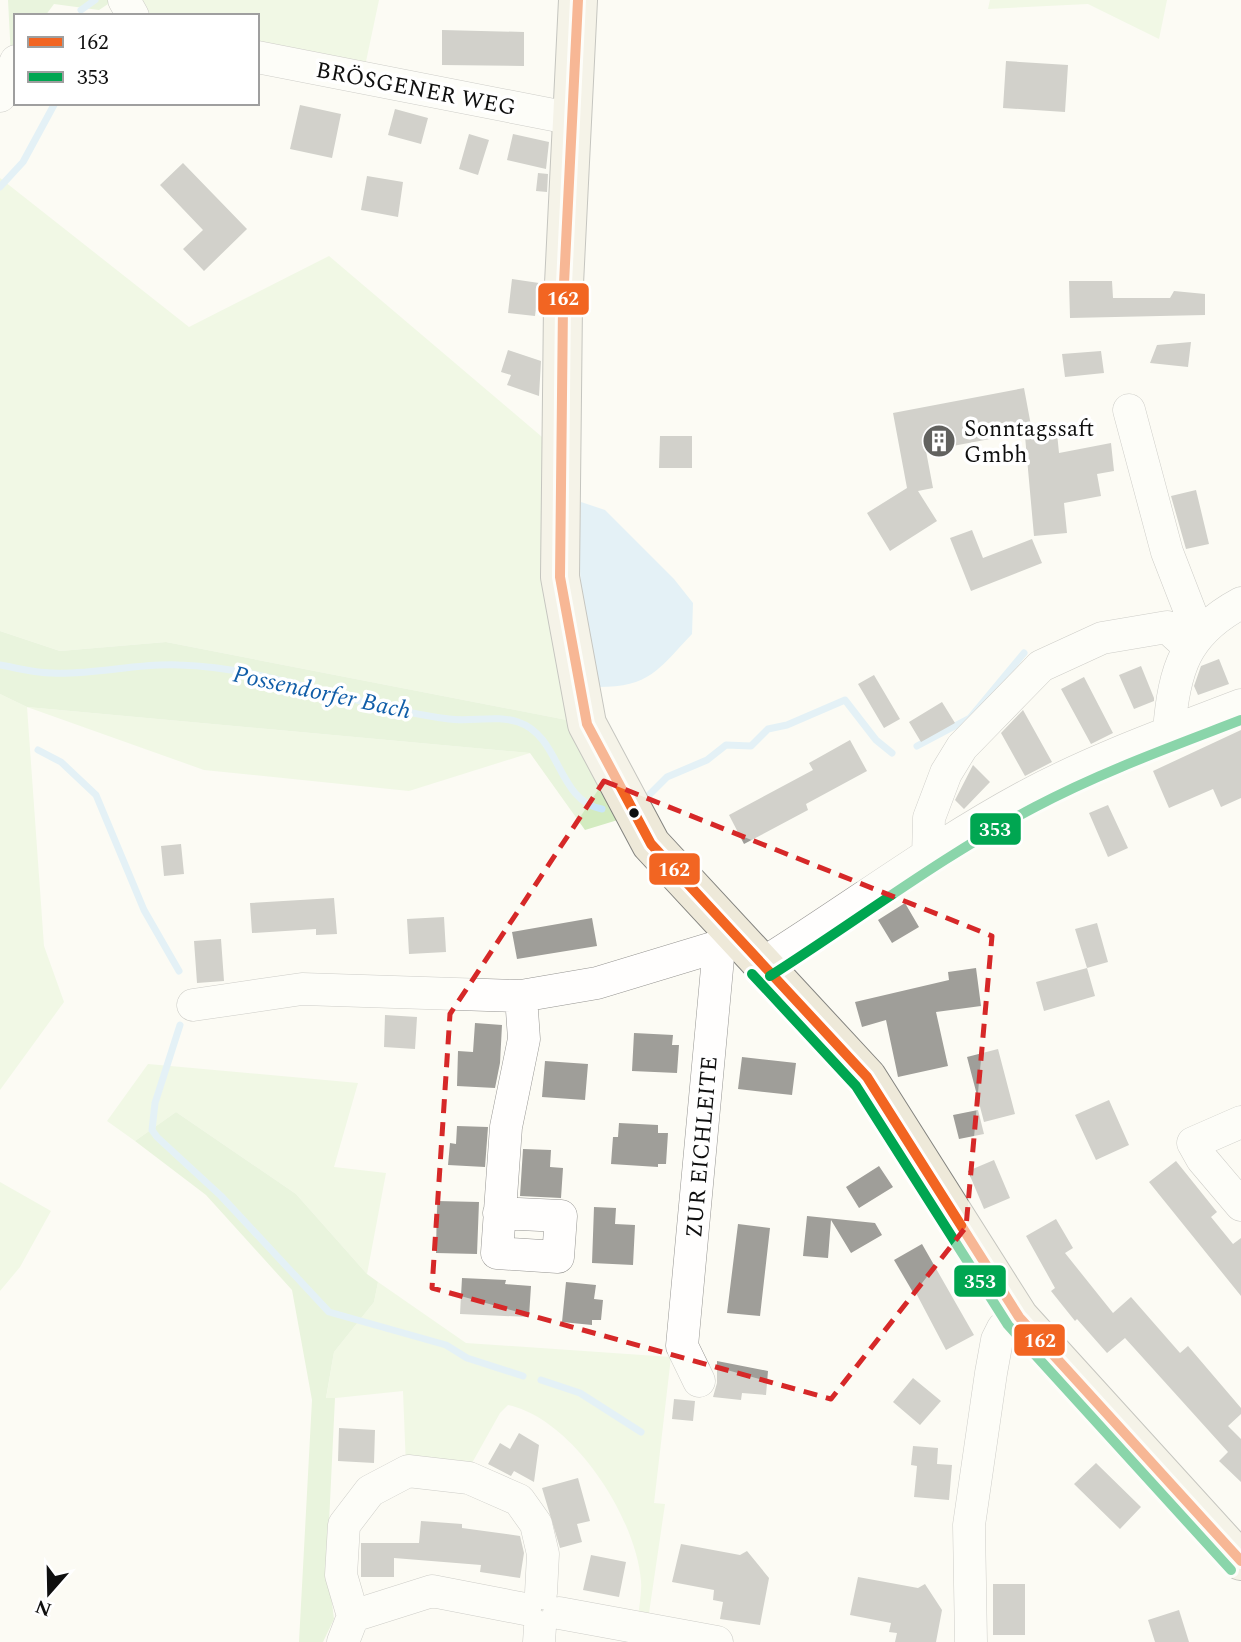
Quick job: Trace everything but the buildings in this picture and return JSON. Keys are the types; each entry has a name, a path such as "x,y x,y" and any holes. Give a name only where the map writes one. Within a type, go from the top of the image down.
{"main road":[{"path":"578,0 564,304 560,578 587,724 651,844 740,950 867,1077 1019,1317 1241,1561"}],"street":[{"name":"BRÖSGENER WEG","path":"259,57 574,119"},
{"path":"0,96 14,65"},
{"path":"1129,410 1194,640"},
{"path":"1169,731 1172,691 1194,640 1217,615 1241,603"},
{"path":"928,857 929,818 946,773 962,747 1041,666 1102,638 1153,626 1167,626 1194,640"},
{"path":"193,1004 302,989 521,996 597,983 740,950 928,857 1023,797 1080,768 1241,705"},
{"name":"ZUR EICHLEITE","path":"699,1381 682,1346 740,950"},
{"path":"499,1213 561,1216 558,1257 497,1253 499,1213 506,1127 524,1039 521,996"},
{"path":"1241,1122 1210,1133 1194,1143 1202,1160 1241,1205"},
{"path":"971,1642 969,1525 991,1373 997,1340 1003,1328 1019,1317"},
{"path":"541,1617 543,1555 537,1524 519,1500 470,1478 408,1471 370,1492 344,1525 341,1575 348,1629 432,1591 541,1617 717,1642"}],"highlighted area":[{"path":"604,781 992,936 966,1227 831,1399 432,1288 450,1014"}],"green space":[{"path":"8,0 114,0 99,10 54,4 46,14 14,14 14,54 11,58"},
{"path":"134,0 379,0 364,71 259,50 259,14 149,14"},
{"path":"990,0 1167,0 1159,39 1088,4 988,9"},
{"path":"0,178 189,327 329,256 562,454 587,724 166,642 60,651 0,631"},
{"path":"0,631 60,651 166,642 577,722 621,819 585,830 530,753 27,707 0,694"},
{"path":"0,694 27,707 44,946 64,1002 0,1090"},
{"path":"27,707 530,753 409,791 204,770"},
{"path":"148,1064 358,1083 334,1167 386,1173 367,1274 296,1194 176,1112 135,1141 107,1121"},
{"path":"176,1112 296,1194 367,1274 378,1282 374,1302 334,1352 326,1398 335,1398 327,1564 334,1619 323,1642 299,1642 312,1400 292,1290 206,1195 135,1141"},
{"path":"0,1182 51,1211 20,1267 0,1291"},
{"path":"378,1282 466,1343 671,1357 654,1503 665,1504 648,1620 638,1619 641,1581 637,1556 614,1501 597,1474 556,1429 532,1414 508,1405 500,1413 467,1472 406,1467 403,1391 326,1399 334,1352 374,1302"}],"water":[{"path":"581,502 605,510 674,579 693,603 692,634 650,675 628,684 594,687 582,595"}],"waterway":[{"path":"81,10 95,0"},
{"path":"0,187 23,162 54,105"},
{"name":"Possendorfer Bach","path":"917,746 970,718 1024,653"},
{"name":"Possendorfer Bach","path":"0,665 52,673 163,665 213,667 281,680 416,714 457,720 510,720 532,729 543,740 576,794 587,804 602,809"},
{"name":"Possendorfer Bach","path":"640,800 647,797 667,777 707,760 726,745 751,746 768,729 787,725 845,700 876,740 892,753"},
{"path":"38,750 61,762 96,795 144,910 179,971"},
{"path":"180,1025 155,1103 152,1130 157,1137 221,1196 329,1312 446,1345 467,1358 523,1376"},
{"path":"541,1380 580,1393 641,1432"}],"transit line":[{"name":"162","path":"578,0 563,304 560,577 587,724 651,844 867,1077 1019,1317 1241,1561"},
{"name":"353","path":"770,976 933,867 1035,807 1111,771 1241,720"},
{"name":"353","path":"752,974 856,1086 1008,1325 1231,1570"}],"place":[{"name":"Sonntagssaft Gmbh","path":"939,441"}]}
